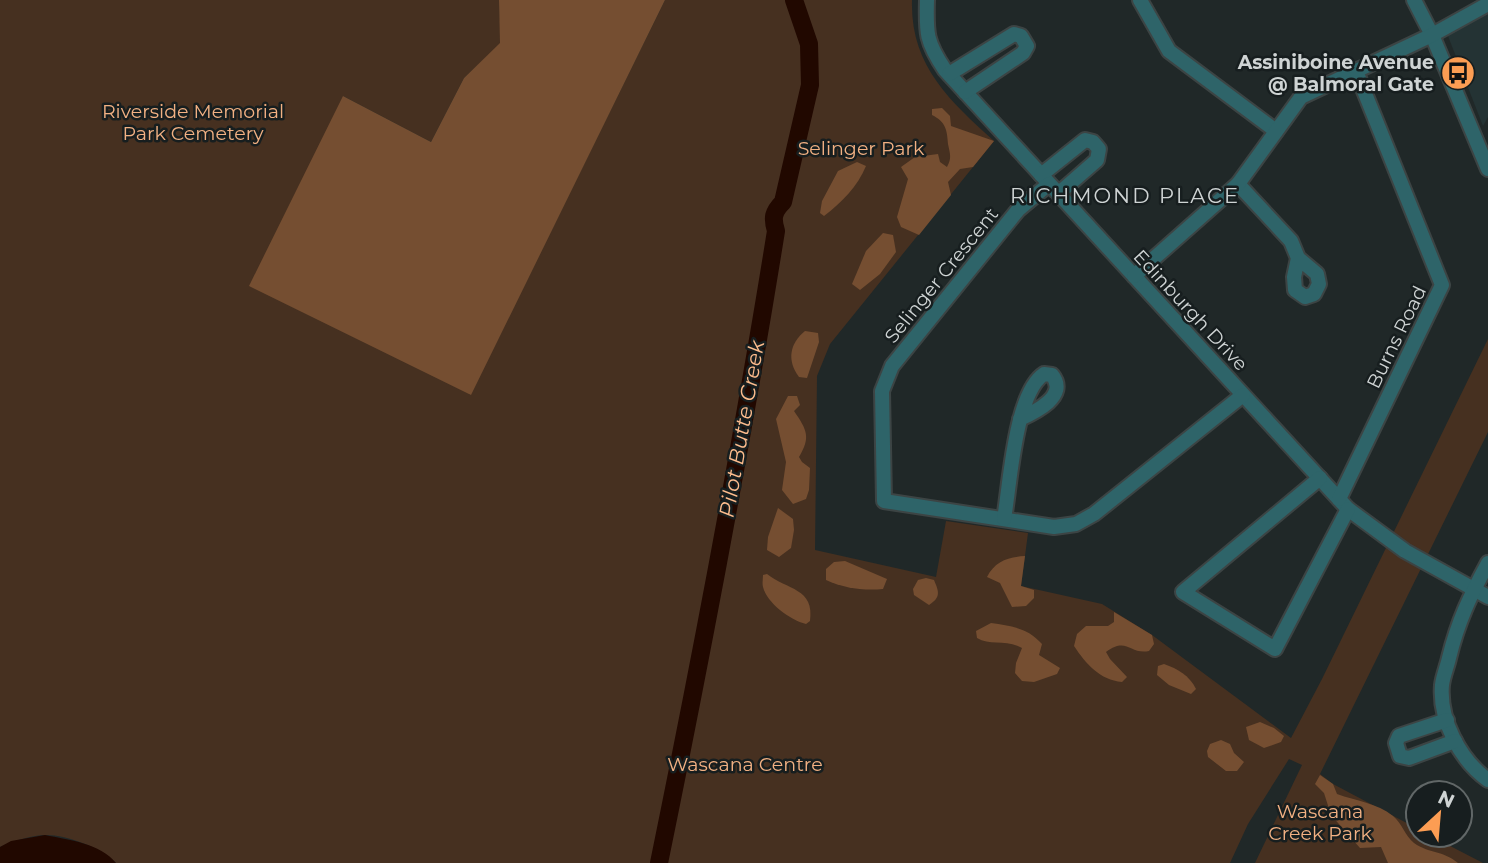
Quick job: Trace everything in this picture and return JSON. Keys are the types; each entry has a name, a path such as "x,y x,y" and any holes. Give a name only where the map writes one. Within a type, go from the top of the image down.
{"street":[{"name":"Edinburgh Drive","path":"927,0 930,47 949,74 1344,504 1405,551 1488,597"},
{"path":"1140,0 1168,51 1276,131"},
{"path":"1414,0 1432,35 1488,169"},
{"path":"1134,276 1237,184 1301,97 1432,35 1488,4"},
{"path":"949,74 1014,34 1021,36 1027,46 1023,53 965,92"},
{"name":"Burns Road","path":"1320,478 1183,592 1275,649 1443,285 1356,71"},
{"name":"Selinger Crescent","path":"1050,184 1018,210 892,366 882,391 884,501 1054,527 1076,524 1094,514 1243,395"},
{"path":"1237,184 1291,241 1298,258"},
{"path":"1004,519 1020,419"},
{"path":"1488,563 1457,626 1442,686 1447,720 1455,741 1478,772 1488,780"},
{"path":"1447,720 1399,736 1396,743 1400,756 1409,758 1455,741"}],"shaded area":[{"path":"499,0 665,0 471,395 249,286 343,96 431,142 464,78 500,43"},
{"path":"1488,12 1488,117 1483,126 1448,36"},
{"path":"942,108 950,116 951,126 994,141 973,167 960,169 948,182 951,195 919,235 901,227 897,217 908,179 901,167 915,157 938,154 940,162 947,167 950,156 946,131 943,124 932,115 932,109"},
{"path":"857,162 866,166 854,187 824,216 820,213 822,201 838,171"},
{"path":"883,233 893,235 896,252 880,274 860,290 852,284 866,251"},
{"path":"805,331 818,333 819,342 807,378 799,377 791,359 796,341"},
{"path":"788,396 797,396 800,405 794,411 804,429 806,439 799,457 810,468 806,499 793,504 782,490 786,462 776,419"},
{"path":"778,508 793,519 794,530 791,548 779,557 767,550 768,537"},
{"path":"1025,556 1021,586 1034,590 1034,598 1026,606 1012,607 1000,583 987,577 994,567 1003,561"},
{"path":"845,561 887,579 883,589 854,588 826,580 826,569 834,562"},
{"path":"767,574 804,596 810,610 810,621 806,624 800,622 774,605 763,587 763,575"},
{"path":"918,580 934,580 938,591 936,599 929,605 914,595 913,589"},
{"path":"1114,612 1152,635 1154,644 1149,651 1143,652 1119,646 1106,652 1127,677 1122,682 1107,678 1094,670 1074,646 1077,634 1086,626 1108,626 1114,622"},
{"path":"991,623 1031,634 1042,644 1039,655 1060,668 1057,674 1034,682 1022,681 1015,673 1022,648 977,638 976,631"},
{"path":"1164,664 1183,673 1196,689 1191,694 1169,685 1157,675 1158,666"},
{"path":"1260,722 1284,736 1281,742 1264,748 1249,740 1246,727"},
{"path":"1221,740 1230,744 1234,753 1244,762 1237,771 1226,771 1208,757 1210,744"},
{"path":"1320,775 1333,784 1337,794 1387,812 1404,831 1404,849 1425,849 1447,856 1458,863 1388,863 1381,847 1360,848 1331,815 1324,793 1315,784"},
{"path":"45,835 93,847 116,863 0,863 0,847 11,841"}],"green space":[{"path":"0,0 499,0 501,43 464,78 431,142 343,96 470,395 665,0 912,0 913,23 918,44 935,80 962,111 994,141 830,344 817,376 815,550 936,577 946,521 1028,533 1021,586 1102,604 1152,635 1291,738 1488,339 1488,432 1320,774 1333,784 1404,822 1404,849 1456,849 1483,863 1255,863 1302,765 1289,759 1248,824 1230,863 116,863 93,847 52,835 27,838 0,847"}],"waterway":[{"name":"Pilot Butte Creek","path":"659,863 735,469 776,231 774,215 783,202 810,85 809,44 794,0"}],"place":[{"name":"Assiniboine Avenue @ Balmoral Gate","path":"1458,73"}],"district":[{"name":"RICHMOND PLACE","path":"1125,196"}],"park label":[{"name":"Riverside Memorial Park Cemetery","path":"193,122"},
{"name":"Selinger Park","path":"861,148"},
{"name":"Wascana Centre","path":"745,764"},
{"name":"Wascana Creek Park","path":"1320,822"}]}
